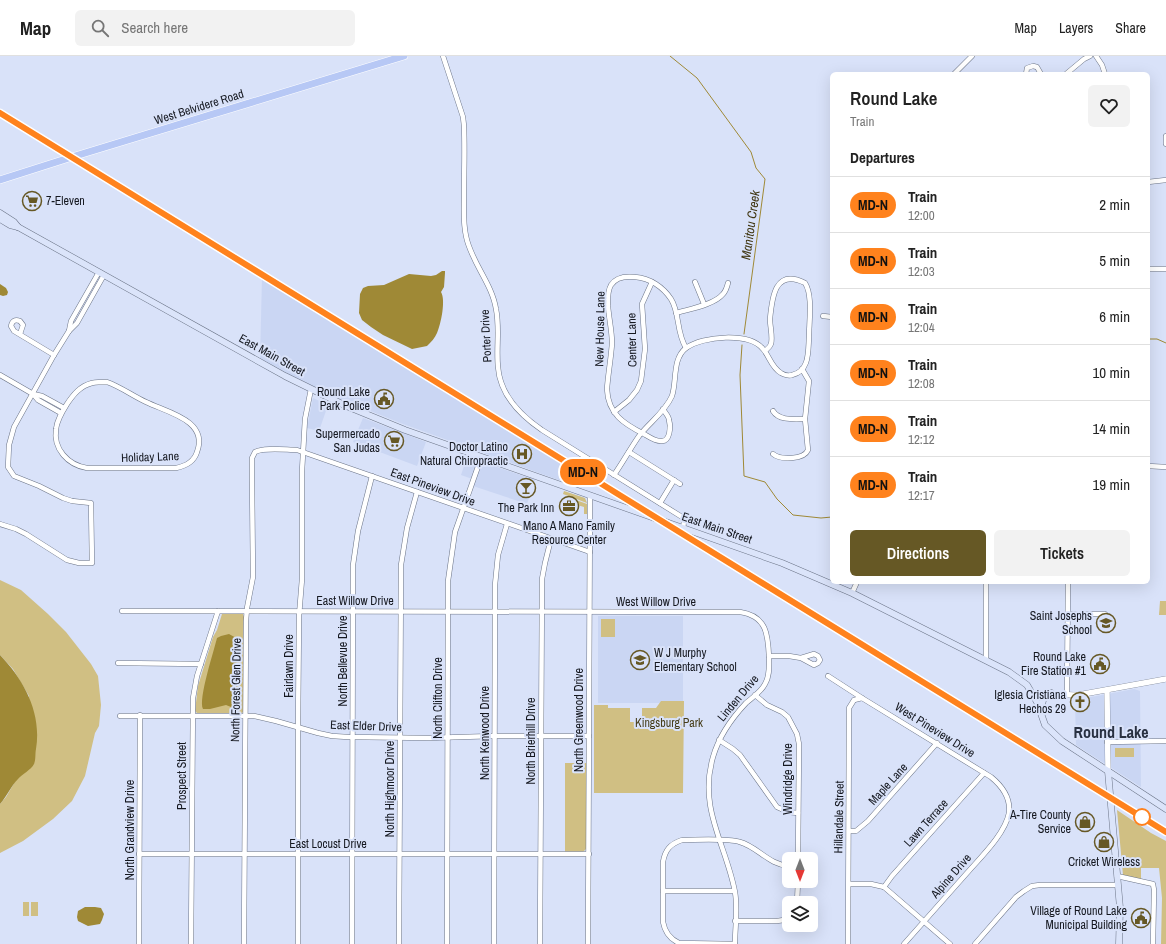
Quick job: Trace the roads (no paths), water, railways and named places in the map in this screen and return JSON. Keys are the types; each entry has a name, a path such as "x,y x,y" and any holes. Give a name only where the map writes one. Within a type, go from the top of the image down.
{"main road":[{"name":"West Belvidere Road","path":"0,180 404,56"},
{"name":"East Main Street","path":"0,213 14,222 18,227"},
{"name":"East Main Street","path":"0,220 18,227 311,389 401,429 782,563 830,584"},
{"name":"East Main Street","path":"831,584 986,660 1015,676 1027,686 1032,693"},
{"path":"1032,693 1045,725 1062,741 1166,809"},
{"path":"1040,713 1044,697 1051,693"},
{"path":"1108,771 1120,923 1119,944"}],"street":[{"name":"Porter Drive","path":"443,56 463,117 465,236 468,247 480,270 496,308 498,321 499,376 508,397 522,416 542,430 682,517 684,521 683,528"},
{"path":"960,72 958,70 972,56"},
{"path":"1068,72 1090,56"},
{"path":"1096,56 1104,72"},
{"path":"1026,72 1027,69 1033,66 1037,67 1040,72"},
{"path":"1166,136 1166,144"},
{"path":"1150,182 1166,180"},
{"path":"1150,269 1166,269"},
{"path":"69,331 71,321 79,307 102,274"},
{"path":"0,524 26,534 67,560 79,563 92,563 91,502 72,501 63,498 14,476 8,466 9,439 14,427 54,355 69,331 77,323 102,274"},
{"name":"New House Lane","path":"614,412 608,396 612,341 608,312 608,292 614,281 620,278 638,277 652,282 666,292 672,301 676,313 679,333 686,348"},
{"path":"614,475 642,433 663,410 672,394 678,359 686,348 695,343 707,340 733,338 754,342 765,351 774,368 782,374 790,376 797,374 802,369 806,363 808,349 809,293 805,283 798,280 785,280 776,286 770,319 771,344 765,351"},
{"name":"Center Lane","path":"614,412 629,400 637,390 641,381 645,349 642,304 652,282"},
{"path":"695,282 704,304"},
{"path":"676,313 704,304 722,295 726,290 728,283"},
{"path":"79,307 84,310"},
{"path":"823,316 830,317"},
{"path":"20,334 54,355"},
{"path":"773,454 779,458 784,458 805,455 808,450 805,419 809,381 802,369"},
{"path":"0,375 33,394 42,396 64,408"},
{"name":"Holiday Lane","path":"108,382 154,406 165,409 192,425 198,436 197,453 188,464 177,468 81,467 68,460 58,447 56,429 64,408 77,391 84,386 92,383 108,382"},
{"name":"Fairlawn Drive","path":"298,944 299,611 302,579 303,452 305,419 311,389"},
{"path":"33,394 38,400 61,413"},
{"path":"614,412 617,417 657,441 668,438 670,420 663,410"},
{"path":"773,411 782,418 805,419"},
{"name":"North Forest Glen Drive","path":"244,944 245,716 247,611 252,577 252,458 258,450 268,450"},
{"name":"East Pineview Drive","path":"268,450 297,450 590,552"},
{"path":"629,452 680,484"},
{"name":"North Clifton Drive","path":"447,944 448,581 455,532 481,458"},
{"path":"1150,466 1166,467"},
{"name":"North Bellevue Drive","path":"352,944 352,737 355,547 372,476"},
{"path":"660,503 673,479"},
{"name":"North Highmoor Drive","path":"399,944 401,565 404,544 417,492"},
{"name":"North Greenwood Drive","path":"588,944 590,496"},
{"name":"North Kenwood Drive","path":"494,944 495,585 498,555 507,524"},
{"name":"North Brierhill Drive","path":"540,944 542,579 551,539"},
{"path":"852,593 856,584"},
{"path":"986,584 986,660"},
{"path":"1067,695 1068,584"},
{"name":"East Willow Drive","path":"122,611 589,612"},
{"name":"Prospect Street","path":"191,944 192,716 194,689 218,611"},
{"name":"West Willow Drive","path":"589,612 722,612"},
{"name":"Linden Drive","path":"722,612 748,613 756,617 766,630 768,638 768,679 755,696 734,716 719,740 711,764 708,788 710,812 734,891 735,944"},
{"path":"1068,614 1105,614"},
{"path":"768,656 789,656 801,658"},
{"path":"118,663 201,664"},
{"name":"West Pineview Drive","path":"828,676 937,743 998,783 1008,798 1008,818"},
{"path":"1032,693 1067,695 1107,690 1166,679"},
{"path":"1107,690 1108,771"},
{"name":"Windridge Drive","path":"755,696 766,705 782,712 788,717 797,734 799,744 798,852"},
{"name":"Hillandale Street","path":"848,944 849,708 854,700 862,698"},
{"name":"North Grandview Drive","path":"139,944 140,715"},
{"name":"East Elder Drive","path":"120,716 254,716 332,736 352,737 429,738 589,736"},
{"path":"719,740 733,749 740,756 771,801 777,807 788,812 798,813"},
{"path":"1107,742 1166,741"},
{"name":"Maple Lane","path":"849,831 856,831 868,821 937,743"},
{"name":"Lawn Terrace","path":"884,887 892,876 984,773"},
{"name":"Alpine Drive","path":"904,944 996,840 1008,818"},
{"path":"735,944 680,943 668,936 664,929 663,862 665,853 675,842 682,840 739,841 752,847 774,863 782,865"},
{"name":"East Locust Drive","path":"140,854 589,854"},
{"path":"1117,876 1152,884 1154,890 1153,944"},
{"path":"849,884 871,884 884,887 950,944"},
{"path":"975,944 1016,897 1024,890 1032,886 1054,884 1117,885"},
{"path":"663,891 734,891"},
{"path":"735,921 782,920"}],"waterway":[{"name":"Manitou Creek","path":"670,56 697,78 751,152 756,168 765,179 744,334"},
{"name":"Manitou Creek","path":"1150,339 1157,339 1166,343"},
{"name":"Manitou Creek","path":"742,345 740,375 744,476 765,482 777,499 793,515 821,518 830,517"}],"railway":[{"path":"0,113 1166,832"}],"train":[{"name":"MD-N","path":"0,113 1166,832"}],"place":[{"name":"7-Eleven","path":"32,201"},
{"name":"Round Lake Park Police","path":"384,399"},
{"name":"Supermercado San Judas","path":"394,441"},
{"name":"Doctor Latino Natural Chiropractic","path":"522,454"},
{"name":"The Park Inn","path":"526,488"},
{"name":"Mano A Mano Family Resource Center","path":"569,506"},
{"name":"Saint Josephs School","path":"1106,623"},
{"name":"W J Murphy Elementary School","path":"640,660"},
{"name":"Round Lake Fire Station #1","path":"1100,664"},
{"name":"Iglesia Cristiana Hechos 29","path":"1080,702"},
{"name":"A-Tire County Service","path":"1085,822"},
{"name":"Cricket Wireless","path":"1104,842"},
{"name":"Village of Round Lake Municipal Building","path":"1141,918"}],"district":[{"name":"Round Lake","path":"1111,732"}],"park label":[{"name":"Kingsburg Park","path":"669,723"}]}
